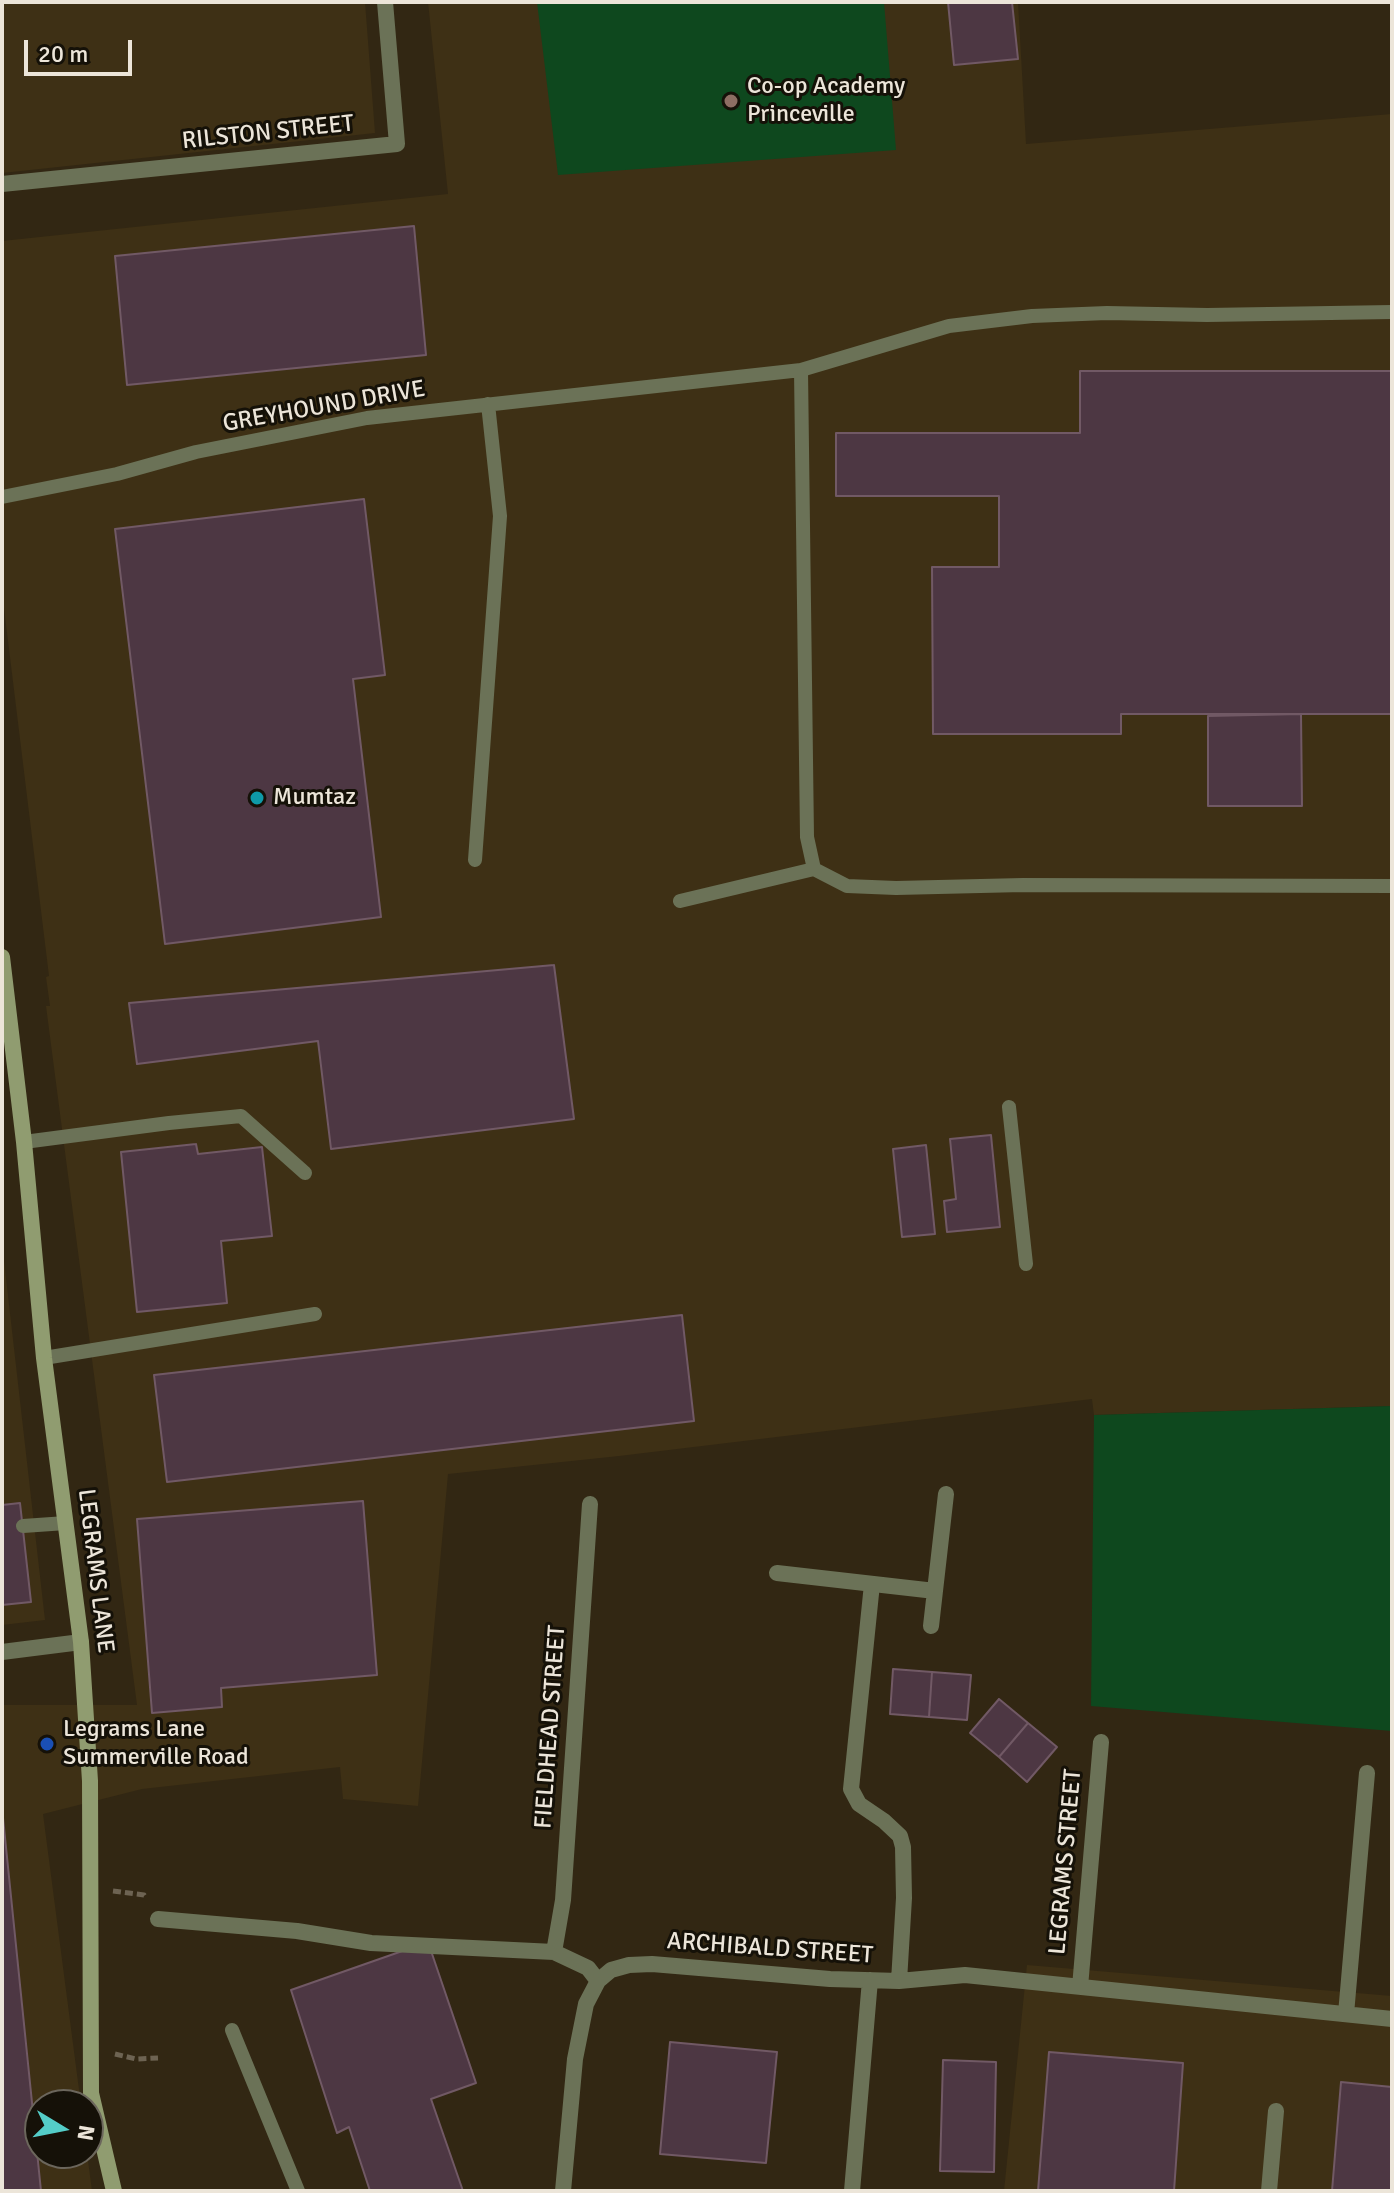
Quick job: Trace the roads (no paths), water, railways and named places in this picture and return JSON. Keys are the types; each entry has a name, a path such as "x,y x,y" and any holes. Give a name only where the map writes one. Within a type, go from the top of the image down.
{"street":[{"name":"RILSTON STREET","path":"2,184 397,144 385,2"},
{"name":"LEGRAMS LANE","path":"2,957 24,1142 44,1358 81,1642 90,1781 91,2093 114,2191"},
{"path":"931,1626 946,1494"},
{"name":"FIELDHEAD STREET","path":"554,1952 563,1900 590,1504"},
{"path":"777,1573 935,1591"},
{"path":"872,1584 851,1789 859,1804 900,1836 903,1847 904,1898 899,1981"},
{"path":"2,1652 81,1642"},
{"name":"LEGRAMS STREET","path":"1080,1987 1101,1742"},
{"path":"1346,2014 1367,1773"},
{"path":"158,1919 297,1931 371,1943 554,1952 588,1968 598,1981 586,2004 575,2059 563,2191"},
{"name":"ARCHIBALD STREET","path":"598,1981 611,1970 652,1964 870,1980 899,1981 965,1975 1392,2019"},
{"path":"852,2191 870,1980"},
{"path":"1269,2191 1276,2111"}],"lane":[{"name":"GREYHOUND DRIVE","path":"2,497 117,474 196,452 367,418 801,370 949,326 1032,316 1107,313 1392,312"},
{"path":"801,370 807,837 814,869"},
{"path":"475,860 500,516 488,404"},
{"path":"680,901 814,869 847,886 896,888 1392,886"},
{"path":"1009,1107 1026,1264"},
{"path":"24,1142 241,1116 305,1173"},
{"path":"44,1358 315,1314"},
{"path":"23,1526 66,1523"},
{"path":"232,2030 298,2191"}],"place":[{"name":"Co-op Academy Princeville","path":"731,101"},
{"name":"Mumtaz","path":"257,798"},
{"name":"Legrams Lane Summerville Road","path":"47,1744"}]}
